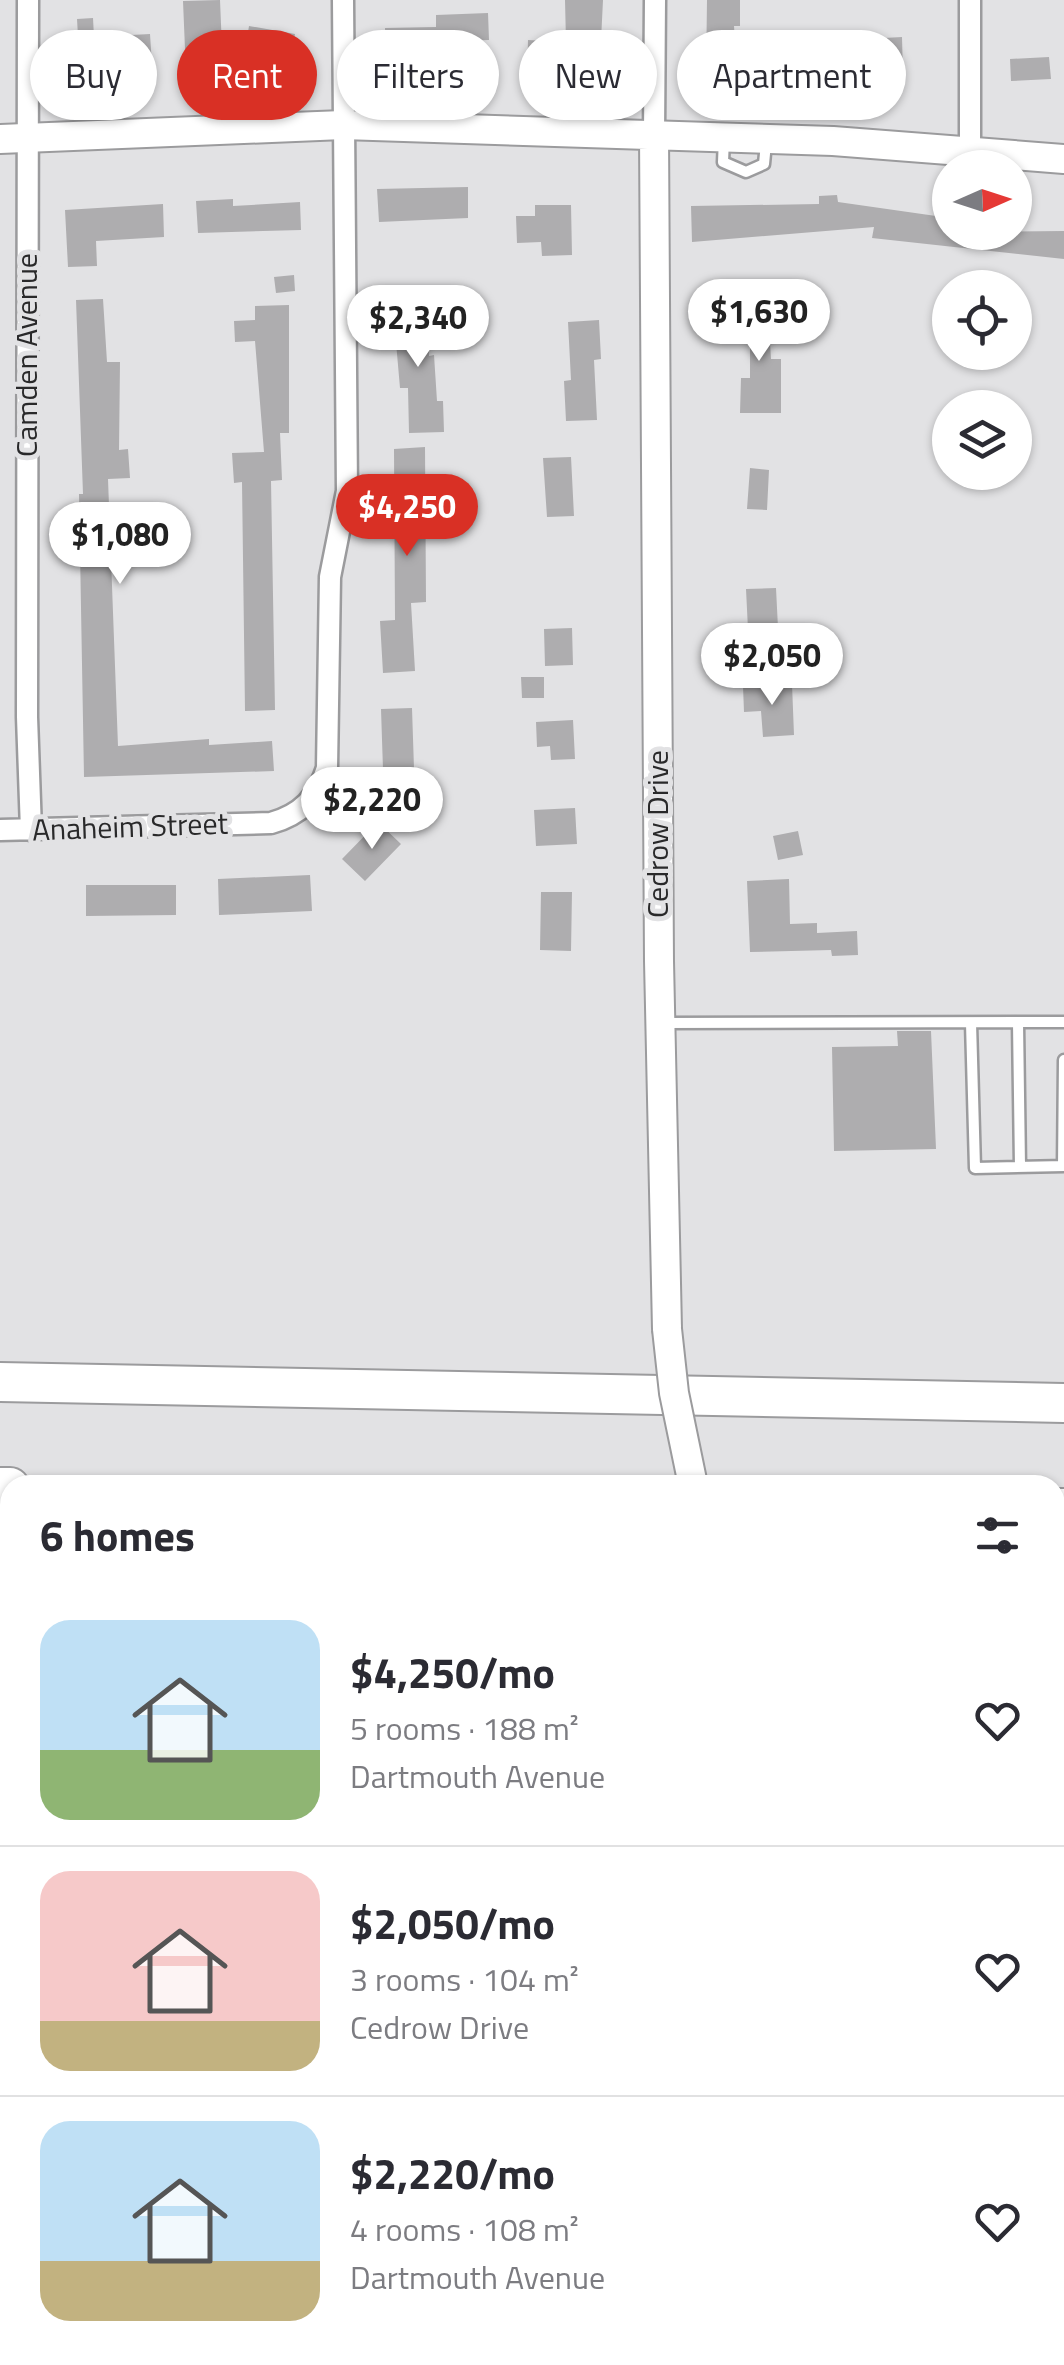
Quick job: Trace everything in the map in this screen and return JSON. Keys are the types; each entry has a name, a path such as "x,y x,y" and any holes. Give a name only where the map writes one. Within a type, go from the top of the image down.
{"highway":[{"path":"0,1382 1064,1403"}],"street":[{"name":"Camden Avenue","path":"28,0 14,138 30,830"},
{"path":"343,0 344,125"},
{"name":"Cedrow Drive","path":"655,0 660,1023 666,1329 691,1475"},
{"path":"970,0 970,150"},
{"path":"14,138 344,125 766,138 932,151"},
{"name":"Anaheim Street","path":"0,830 271,823 300,810 312,799 327,768 330,577 347,491 344,125"},
{"path":"1032,157 1064,159"}],"lane":[{"path":"660,1023 1064,1022"},
{"path":"971,1023 975,1168 1064,1166 1064,1060"},
{"path":"1018,1023 1020,1168"}],"building":[{"path":"220,0 221,30 184,30 183,1"},
{"path":"565,0 603,0 602,30 566,30"},
{"path":"707,0 740,0 740,26 734,26 734,30 707,30"},
{"path":"488,13 489,30 385,30 436,27 436,15"},
{"path":"93,18 94,30 78,30 77,19"},
{"path":"1049,57 1051,79 1011,81 1010,59"},
{"path":"468,187 468,218 379,222 377,189"},
{"path":"837,195 838,202 932,215 932,245 872,238 874,227 692,242 691,206 819,204 819,196"},
{"path":"233,199 233,206 300,202 301,230 198,233 196,201"},
{"path":"163,204 164,237 96,241 97,266 68,267 65,210"},
{"path":"535,205 571,205 572,255 542,256 541,242 517,243 516,216 535,216"},
{"path":"1032,231 1064,231 1064,259 982,250 1032,250"},
{"path":"294,275 295,291 276,293 274,277"},
{"path":"103,299 107,362 120,362 119,450 128,449 130,478 108,479 118,746 209,739 209,745 272,741 274,771 84,777 79,494 83,494 76,300"},
{"path":"289,305 289,433 280,433 282,480 271,481 275,710 245,711 242,482 234,483 232,453 264,452 255,341 235,342 234,321 255,320 255,306"},
{"path":"427,306 429,356 434,355 437,401 443,401 444,432 409,433 408,388 400,388 393,308"},
{"path":"768,309 771,359 781,359 781,413 740,413 741,378 750,378 750,343 736,344 735,311"},
{"path":"599,320 601,359 594,360 597,420 566,421 564,381 571,380 568,322"},
{"path":"425,447 426,602 411,603 415,671 383,673 380,621 395,620 394,449"},
{"path":"571,457 574,516 547,517 543,458"},
{"path":"750,468 769,470 767,510 747,509"},
{"path":"776,588 779,648 749,650 746,589"},
{"path":"572,628 573,665 545,666 544,629"},
{"path":"521,677 544,677 544,698 522,698"},
{"path":"792,684 794,735 763,737 761,711 744,712 743,686"},
{"path":"412,708 415,799 384,800 381,709"},
{"path":"573,720 575,759 551,760 550,746 537,747 536,722"},
{"path":"575,808 577,844 536,846 534,810"},
{"path":"378,822 401,844 365,881 342,859"},
{"path":"798,831 803,855 778,860 773,836"},
{"path":"310,875 312,911 219,915 218,879"},
{"path":"789,879 790,924 817,923 817,933 857,931 858,955 832,956 831,950 750,952 747,881"},
{"path":"86,885 176,885 176,915 86,916"},
{"path":"541,892 572,892 571,951 540,950"},
{"path":"897,1031 931,1031 936,1149 834,1151 832,1047 898,1046"}]}
